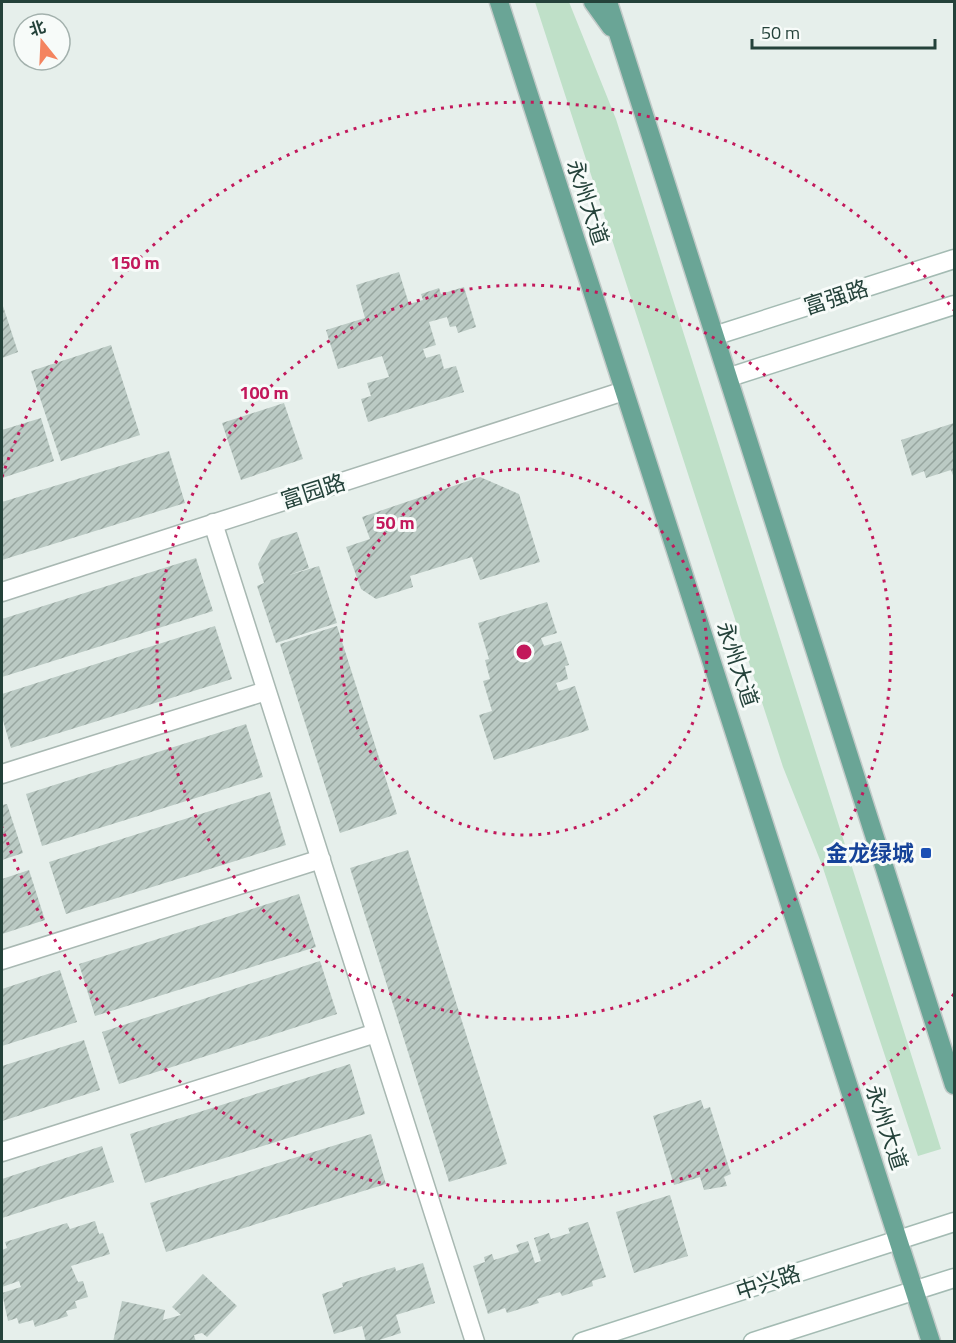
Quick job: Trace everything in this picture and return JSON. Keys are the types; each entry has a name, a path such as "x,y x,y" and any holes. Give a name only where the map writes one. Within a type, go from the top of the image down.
{"main road":[{"name":"永州大道","path":"498,2 931,1341"},
{"path":"593,2 621,41"},
{"path":"608,2 717,335 954,1085"}],"street":[{"name":"富强路","path":"717,335 954,259"},
{"name":"富强路","path":"730,377 954,305"},
{"name":"富园路","path":"2,592 624,391"},
{"path":"213,524 475,1341"},
{"path":"2,774 266,691"},
{"path":"2,960 321,859"},
{"path":"2,1152 376,1033"},
{"name":"中兴路","path":"582,1341 954,1222"},
{"path":"753,1341 954,1278"}],"green space":[{"path":"535,2 569,2 616,119 941,1149 918,1156 822,865 783,767"}],"building":[{"path":"399,272 409,304 423,300 421,294 439,288 441,294 464,287 476,327 458,333 456,326 450,327 447,317 429,322 436,345 423,349 426,358 440,354 444,369 456,366 464,392 368,422 361,399 371,396 367,383 389,377 382,356 338,369 326,330 365,318 356,285"},
{"path":"2,303 18,352 2,358"},
{"path":"111,345 140,435 61,461 31,371"},
{"path":"284,403 303,459 241,480 222,423"},
{"path":"41,418 54,461 2,478 2,430"},
{"path":"954,423 954,478 951,470 926,478 924,471 912,476 901,440"},
{"path":"169,451 185,503 2,560 2,502"},
{"path":"480,477 519,494 540,562 480,580 472,557 410,576 413,587 376,599 361,589 346,547 370,539 362,517"},
{"path":"297,532 309,568 286,576 319,566 337,623 276,643 257,586 264,583 258,564 271,540"},
{"path":"196,558 213,611 2,677 2,619"},
{"path":"547,602 557,633 541,638 544,646 561,641 569,665 565,666 568,679 556,683 559,691 575,686 589,730 494,760 479,715 492,711 483,681 490,679 485,660 489,659 478,623"},
{"path":"215,626 232,679 11,748 2,717 2,694"},
{"path":"337,626 397,814 340,833 280,644"},
{"path":"246,724 263,777 42,846 26,794"},
{"path":"270,792 286,845 66,914 49,862"},
{"path":"7,804 23,853 2,860 2,805"},
{"path":"408,850 507,1164 449,1182 350,868"},
{"path":"29,870 45,920 2,934 2,879"},
{"path":"299,894 316,947 95,1016 79,964"},
{"path":"320,961 337,1014 119,1084 102,1032"},
{"path":"60,970 77,1022 2,1046 2,989"},
{"path":"84,1040 100,1090 2,1121 2,1066"},
{"path":"350,1064 365,1114 145,1183 130,1134"},
{"path":"701,1100 704,1109 710,1107 731,1174 724,1177 727,1186 704,1190 700,1177 674,1185 653,1116"},
{"path":"371,1134 386,1184 166,1252 150,1203"},
{"path":"102,1146 114,1182 2,1218 2,1179"},
{"path":"670,1195 688,1256 634,1273 616,1212"},
{"path":"95,1221 99,1234 103,1233 110,1254 71,1266 78,1282 83,1281 88,1297 75,1301 77,1308 66,1311 68,1316 35,1327 33,1320 19,1324 17,1318 8,1321 2,1293 21,1287 19,1281 2,1287 2,1250 7,1248 5,1242 67,1223 70,1229"},
{"path":"588,1222 606,1277 592,1281 593,1286 562,1296 560,1292 537,1299 539,1303 507,1313 505,1308 488,1314 473,1266 485,1262 484,1257 492,1254 494,1260 519,1252 516,1245 528,1241 535,1263 541,1261 534,1238 549,1233 551,1239 570,1233 568,1228"},
{"path":"423,1263 435,1303 396,1315 401,1333 373,1342 366,1342 362,1326 334,1334 322,1294 343,1287 342,1283 395,1267 396,1271"},
{"path":"203,1274 237,1306 207,1337 202,1333 194,1335 196,1342 113,1342 122,1301 165,1310 163,1320 181,1315 172,1307"}],"place":[{"name":"金龙绿城","path":"926,853"}]}
